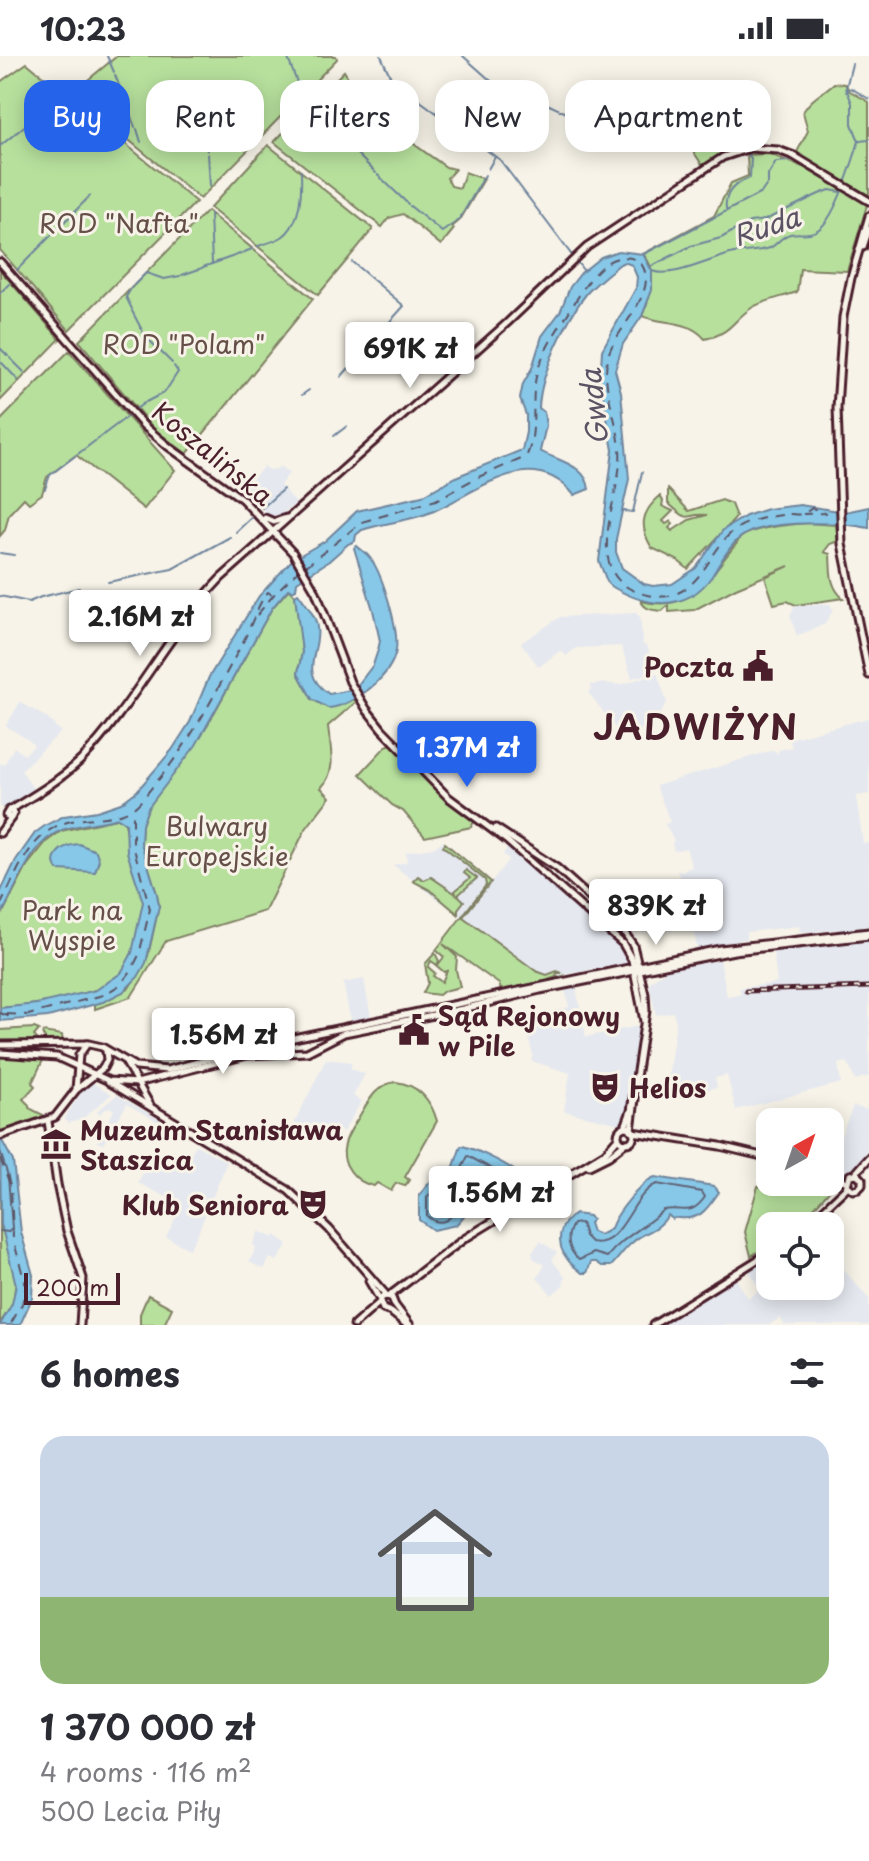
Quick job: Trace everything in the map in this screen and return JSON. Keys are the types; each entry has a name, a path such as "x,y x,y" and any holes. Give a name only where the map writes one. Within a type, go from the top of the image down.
{"street":[{"path":"0,833 7,815 85,755 221,578 598,238 716,161 737,151 757,147 782,151 869,201"},
{"path":"869,216 854,266 839,346 837,408 842,544 869,675"},
{"path":"854,266 869,229"},
{"name":"Koszalińska","path":"0,262 146,428 238,495 287,545 314,586 350,682 361,702 382,729 431,779"},
{"path":"260,515 274,522 290,516"},
{"path":"431,779 486,821 557,868 612,917 628,937 645,999 628,1142"},
{"path":"431,779 448,797 506,840 596,919 623,944 637,968"},
{"path":"542,871 545,863 557,868"},
{"path":"596,919 607,924 612,917"},
{"path":"109,1081 137,1083 247,1055 307,1052 344,1033 749,944 869,934"},
{"path":"408,1325 391,1299 316,1216 284,1187 79,1065 49,1056 0,1053 0,1045 87,1044 99,1046 126,1063 145,1069 167,1070 284,1040 448,1008 534,986 637,968"},
{"path":"284,1040 284,1053"},
{"path":"76,1090 79,1053 87,1044"},
{"path":"0,1136 52,1119 76,1090 105,1065 106,1051"},
{"path":"126,1063 144,1098 157,1111"},
{"path":"144,1098 149,1081"},
{"path":"52,1119 50,1136 65,1221 83,1278 80,1325"},
{"path":"30,1126 42,1128 50,1136"},
{"path":"356,1323 386,1310 391,1299 410,1280 468,1236 605,1153 615,1145 619,1132 630,1130 756,1155"},
{"path":"577,1171 603,1161 628,1142 655,1136"},
{"path":"618,1138 628,1142"},
{"path":"833,1200 853,1190 869,1159"},
{"path":"844,1177 858,1179 869,1186"},
{"path":"821,1212 847,1183 858,1179"},
{"path":"844,1182 853,1190"},
{"path":"653,1325 756,1261"},
{"path":"358,1263 386,1310 408,1325"},
{"path":"356,1323 380,1301 391,1299"}],"shaded area":[{"path":"264,466 269,470 280,466 289,473 280,485 296,503 277,518 271,517 242,491"},
{"path":"830,604 833,610 825,624 797,636 790,615 795,606"},
{"path":"636,613 640,617 643,645 647,646 655,672 632,678 621,646 576,648 566,656 561,650 539,667 521,643 560,617"},
{"path":"657,673 667,702 655,724 640,730 638,734 625,734 623,728 617,730 588,692 592,689 590,685 620,685"},
{"path":"20,702 47,718 61,732 21,770 34,790 5,808 0,807 0,763 4,765 14,747 24,755 34,746 6,726"},
{"path":"868,718 869,794 856,796 863,843 869,843 869,929 837,931 835,928 800,933 799,926 746,932 746,939 697,949 686,879 680,880 677,870 692,867 686,848 674,851 674,841 665,824 670,822 656,786 773,750 778,754 778,750 792,747 789,739"},
{"path":"443,841 491,882 509,859 503,854 508,847 513,850 615,940 628,963 542,979 393,865 407,862 406,852 433,848"},
{"path":"869,941 869,1076 855,1080 847,1062 838,1064 841,1083 736,1110 727,1075 715,1078 717,1087 665,1101 676,1021 673,1012 656,1015 649,983 665,970 720,960 727,996 741,994 739,988 777,983 773,950"},
{"path":"364,979 371,1018 351,1022 343,983"},
{"path":"576,988 586,1037 638,1026 639,1036 624,1121 620,1124 564,1111 570,1073 531,1061 533,1055 523,1018 569,1007 565,989"},
{"path":"326,1059 351,1062 351,1069 365,1074 353,1096 362,1101 343,1132 336,1128 330,1143 294,1124"},
{"path":"89,1081 112,1094 82,1119 68,1123 64,1119"},
{"path":"117,1095 164,1122 163,1125 127,1104 103,1144 97,1142 114,1110 109,1107 99,1114 97,1111"},
{"path":"853,1106 869,1110 869,1147 863,1161 848,1172 844,1171 844,1129"},
{"path":"196,1145 227,1162 189,1249 166,1237 182,1205 138,1183 152,1153 180,1165 178,1168 181,1170"},
{"path":"259,1231 273,1238 275,1235 288,1244 277,1261 270,1258 264,1269 249,1262"},
{"path":"540,1241 557,1252 552,1260 565,1277 563,1285 552,1295 537,1278 545,1265 533,1258 532,1253"},
{"path":"756,1264 756,1283 748,1269"},
{"path":"844,1270 869,1299 869,1325 785,1325 780,1318 769,1325 659,1325 736,1279 748,1298 756,1293 756,1300 844,1300"}],"green space":[{"path":"117,56 336,56 337,59 316,80 280,80 280,117 264,134 264,80 146,80 146,152 246,152 200,199 130,141 130,80 88,80"},
{"name":"ROD \"Nafta\"","path":"27,63 48,80 24,80 24,152 130,152 130,148 196,202 69,330 0,250 0,82"},
{"path":"344,71 350,80 335,80"},
{"path":"834,83 845,84 850,91 869,102 869,195 796,154 808,131 803,112"},
{"path":"268,145 373,229 318,295 210,208"},
{"path":"419,148 446,167 455,169 447,178 451,186 460,188 465,172 484,179 441,245 403,214 389,218 382,227 287,152 419,152"},
{"path":"694,152 730,152 703,166"},
{"path":"769,154 803,167 867,205 847,271 800,269 797,292 753,307 727,329 705,339 684,325 642,316 652,276 643,254 714,216 731,183 748,176 747,155"},
{"name":"ROD \"Polam\"","path":"207,211 313,299 187,454 155,430 79,341"},
{"path":"0,270 60,339 0,401"},
{"path":"69,351 175,470 144,509 76,455 47,477 42,494 29,503 24,498 9,514 0,536 0,421"},
{"path":"668,489 689,511 722,500 731,504 736,517 688,569 652,548 645,533 646,514 660,496 662,506 673,511 663,521 666,524 671,521 673,524 669,528 672,531 689,520 707,515 688,517 681,514 668,503"},
{"path":"806,523 836,525 838,541 830,544 824,552 830,554 833,583 843,598 796,605 787,601 774,604 765,577 789,566 736,588 694,610 669,612 669,605 662,611 652,610 641,601 659,604 687,597 708,579 739,538 753,531"},
{"name":"Bulwary Europejskie","path":"289,589 295,595 300,631 302,652 298,673 312,699 328,708 354,699 356,702 328,726 331,766 330,774 321,788 330,797 305,830 265,911 166,941 131,997 95,1009 95,1004 129,988 148,956 159,906 141,843 142,825 148,808 208,724 272,608"},
{"path":"392,744 441,794 472,816 474,822 471,827 425,837 403,811 392,805 360,774 386,746"},
{"name":"Park na Wyspie","path":"123,819 125,824 130,861 143,902 139,933 125,966 113,981 91,991 42,1003 0,1008 0,918 29,863 46,842 61,831"},
{"path":"445,843 491,882 463,917 536,971 547,975 557,971 562,973 548,980 563,976 561,978 501,990 499,984 443,944 457,957 460,987 439,995 423,993 428,983 425,964 435,953 439,961 437,965 431,961 428,967 435,973 433,976 442,982 447,971 437,966 444,957 436,950 486,885 485,880 443,846"},
{"path":"466,870 477,878 458,895 464,901 458,914 430,890 413,881 418,876 424,880 431,877 456,894 455,891 470,878 464,873"},
{"path":"0,1030 39,1030 34,1036 38,1040 46,1040 43,1032 62,1035 63,1042 0,1043"},
{"path":"0,1052 45,1056 32,1083 35,1086 23,1099 29,1108 42,1117 0,1133"},
{"path":"396,1082 411,1086 423,1095 437,1121 405,1177 409,1180 405,1186 396,1183 391,1191 355,1177 344,1159 344,1151 349,1133 370,1098 379,1089"},
{"path":"0,1180 16,1280 13,1304 0,1323"},
{"path":"756,1193 756,1196 824,1196 810,1212 756,1212 756,1253 751,1256 745,1232"},
{"path":"148,1295 172,1308 164,1325 140,1325 140,1314"}],"water":[{"path":"618,251 643,254 652,271 652,290 642,316 623,344 615,370 621,392 629,479 616,539 616,552 622,568 644,584 672,584 696,568 723,530 746,516 767,509 800,505 845,512 869,507 869,528 803,524 752,531 733,545 701,588 689,597 676,601 663,603 635,598 608,584 599,561 613,450 600,382 602,350 636,288 637,277 632,265 620,264 587,293 571,317 549,364 540,395 539,408 544,412 546,426 540,451 577,469 583,474 589,489 574,495 558,480 541,473 523,472 506,476 426,514 362,530 355,541 297,582 296,589 288,589 272,608 196,745 148,808 142,825 141,843 159,906 146,963 138,977 123,992 103,1002 48,1017 0,1021 0,1008 37,1004 96,990 121,973 132,953 143,902 127,852 126,823 118,818 68,828 51,836 32,856 0,917 0,893 16,860 35,833 64,816 97,811 121,803 137,791 172,750 190,722 209,677 259,596 292,560 325,541 357,511 422,496 458,476 522,450 526,415 520,399 542,336 560,312 570,287 581,273 601,257"},
{"path":"357,546 371,559 380,577 393,616 396,650 387,670 370,688 349,702 328,708 312,699 298,673 302,652 295,595 298,593 315,619 317,640 312,668 319,685 329,694 351,690 373,665 380,641 354,548"},
{"path":"79,844 96,851 99,860 95,872 58,870 54,863 59,851"},
{"path":"0,1137 13,1161 21,1232 33,1275 32,1298 20,1325 0,1325 12,1304 16,1285 1,1224"},
{"path":"461,1146 491,1157 514,1171 518,1174 516,1184 512,1194 504,1201 481,1196 456,1225 433,1230 419,1220 419,1195 431,1181 452,1172"},
{"path":"655,1177 714,1186 719,1192 698,1215 672,1219 668,1215 660,1225 630,1245 611,1266 591,1262 587,1273 582,1273 571,1264 560,1241 562,1229 569,1218 575,1214 589,1216 592,1232 600,1235 611,1229 629,1200"}],"waterway":[{"path":"107,56 114,72"},
{"path":"287,56 296,80"},
{"path":"381,56 392,80 500,160 583,270"},
{"path":"463,56 490,80"},
{"name":"Ruda","path":"652,271 670,272 734,253 767,249 787,235 812,232 825,223 843,188 859,141 852,124 852,103 846,88 852,64"},
{"path":"115,75 117,80"},
{"path":"846,92 851,88 869,99"},
{"path":"549,105 565,112"},
{"path":"130,114 135,127"},
{"path":"0,146 24,126"},
{"path":"137,129 141,142"},
{"path":"859,141 869,140"},
{"path":"355,152 376,173"},
{"path":"208,154 210,186"},
{"path":"726,209 732,189 750,178 751,158 747,154"},
{"path":"488,169 495,157"},
{"path":"644,254 761,193 776,162 789,161"},
{"path":"258,246 282,237 293,224 300,198 301,171"},
{"path":"378,175 408,204"},
{"path":"410,206 442,232 459,220 485,175"},
{"path":"650,267 691,246 721,238 750,222 765,220 819,194 830,190 841,192"},
{"path":"17,270 90,196"},
{"path":"210,214 212,264"},
{"path":"242,253 252,249"},
{"path":"203,267 240,254"},
{"path":"352,262 404,306 358,357"},
{"path":"182,275 202,268"},
{"path":"134,285 146,273 164,279 180,276"},
{"path":"0,293 9,284"},
{"path":"132,287 126,297 132,309"},
{"path":"132,311 145,336 172,363"},
{"path":"0,348 8,356"},
{"path":"10,358 25,373"},
{"path":"341,377 355,361"},
{"path":"2,363 18,380"},
{"path":"146,402 165,392 178,372 174,366"},
{"path":"302,395 309,390"},
{"path":"135,410 144,403"},
{"path":"45,489 50,475 128,416"},
{"path":"334,436 347,426"},
{"path":"623,511 633,512 642,472"},
{"path":"262,508 283,489"},
{"path":"236,532 253,516"},
{"path":"108,582 172,569 230,537"},
{"path":"0,553 14,555"},
{"path":"0,596 29,602 79,588"}],"ferry route":[{"path":"305,567 362,522 436,500 476,478 526,457 532,437 535,384 545,351 594,274 614,259 626,257 639,261 646,283 636,307 614,342 607,365 606,377 620,449 607,542 608,560 615,575 636,592 668,596 689,586 724,540 744,524 775,516 802,514 812,508 826,513 803,514"},
{"path":"257,615 299,570"},
{"path":"0,906 26,855 50,830 69,822 122,813 141,801 191,734 244,640 262,601 268,592 272,595"},
{"path":"6,1014 28,1015 103,995 120,985 131,971 139,955 150,909 133,845 133,810"},
{"path":"0,1013 8,1016 0,1018"},
{"path":"0,1158 11,1187 13,1238 26,1287 22,1304 10,1325"}],"railway":[{"path":"746,991 869,987"}],"place":[{"name":"Poczta","path":"758,666"},
{"name":"Sąd Rejonowy w Pile","path":"414,1030"},
{"name":"Helios","path":"605,1087"},
{"name":"Muzeum Stanisława Staszica","path":"56,1144"},
{"name":"Klub Seniora","path":"313,1204"}],"district":[{"name":"JADWIŻYN","path":"696,726"}],"water label":[{"name":"Gwda","path":"593,407"}]}
